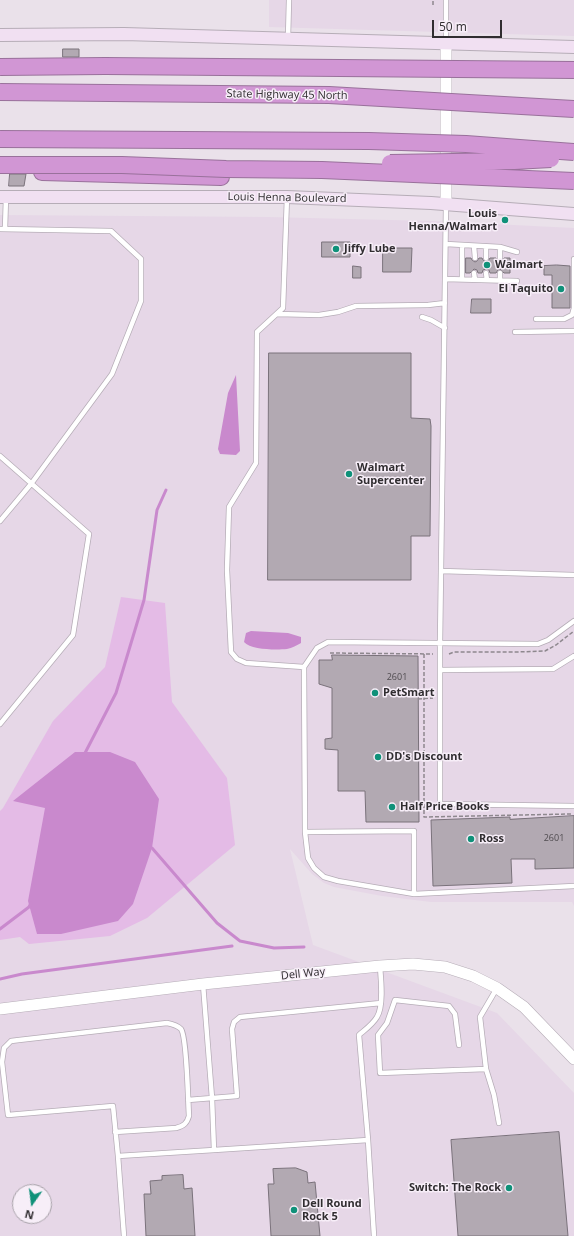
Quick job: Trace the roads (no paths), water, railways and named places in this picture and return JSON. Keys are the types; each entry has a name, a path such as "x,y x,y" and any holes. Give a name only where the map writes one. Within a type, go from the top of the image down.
{"highway":[{"path":"0,60 221,63 538,76 574,80"},
{"path":"0,67 105,66 574,70"},
{"name":"State Highway 45 North","path":"0,92 329,95 574,108"},
{"path":"0,139 369,141 466,144 574,152"},
{"path":"9,169 221,177 353,164 514,161 574,157"},
{"path":"9,169 122,165 330,170 574,181"}],"main road":[{"path":"0,35 124,34 574,47"},
{"name":"Louis Henna Boulevard","path":"3,197 287,197 446,204 574,214"}],"street":[{"path":"446,43 446,204"},
{"name":"Dell Way","path":"0,1009 203,984 413,964 445,967 473,976 497,988 524,1007 574,1059"},
{"path":"557,1041 574,1053"}],"lane":[{"path":"288,38 289,0"},
{"path":"446,0 446,43"},
{"path":"0,521 31,484 112,374 141,301 141,259 111,231 3,229 3,197"},
{"path":"287,197 283,308 257,332 256,463 229,507 227,570 231,652 237,659 246,664 304,667"},
{"path":"446,204 440,643 440,804 574,806"},
{"path":"446,244 500,247 517,252"},
{"path":"462,245 462,280"},
{"path":"474,246 475,258"},
{"path":"486,247 486,258"},
{"path":"500,247 500,258"},
{"path":"536,319 564,319 572,315 574,308 574,259"},
{"path":"474,273 474,280"},
{"path":"486,273 487,280"},
{"path":"500,273 500,280"},
{"path":"445,279 517,281"},
{"path":"277,314 319,315 338,312 356,306 428,305 445,303"},
{"path":"422,317 445,328"},
{"path":"515,332 574,331"},
{"path":"0,456 89,534 73,635 0,724"},
{"path":"441,571 574,575"},
{"path":"574,621 543,643 328,642 316,648 304,667 305,832 308,858 314,868 324,877 338,881 414,894 574,886"},
{"path":"440,670 553,669 574,656"},
{"path":"305,832 414,831 414,894"},
{"path":"374,1236 359,1035 372,1024 378,1016 381,1003 380,966"},
{"path":"203,984 212,1098 214,1150"},
{"path":"497,988 480,1017 486,1069 494,1095 499,1124"},
{"path":"459,1045 455,1014 449,1006 395,1000 387,1022 378,1035 380,1073 486,1069"},
{"path":"188,1100 236,1096 232,1029 234,1022 240,1017 381,1003"},
{"path":"115,1132 181,1126 185,1124 189,1116 184,1034 181,1029 167,1023 11,1041 7,1044 4,1048 2,1057 8,1114 113,1106 115,1132 118,1156 124,1236"},
{"path":"118,1156 368,1140"}],"waterway":[{"path":"84,755 116,693 144,600 157,510 166,490"},
{"path":"150,847 217,923 240,941 274,948 304,947"},
{"path":"0,929 29,907 31,903"},
{"path":"0,979 22,974 232,946"}],"place":[{"name":"Louis Henna/Walmart","path":"505,220"},
{"name":"Jiffy Lube","path":"336,249"},
{"name":"Walmart","path":"487,265"},
{"name":"El Taquito","path":"561,289"},
{"name":"Walmart Supercenter","path":"349,474"},
{"name":"PetSmart","path":"375,693"},
{"name":"DD's Discount","path":"378,757"},
{"name":"Half Price Books","path":"392,807"},
{"name":"Ross","path":"471,839"},
{"name":"Switch: The Rock","path":"509,1188"},
{"name":"Dell Round Rock 5","path":"294,1210"}]}
